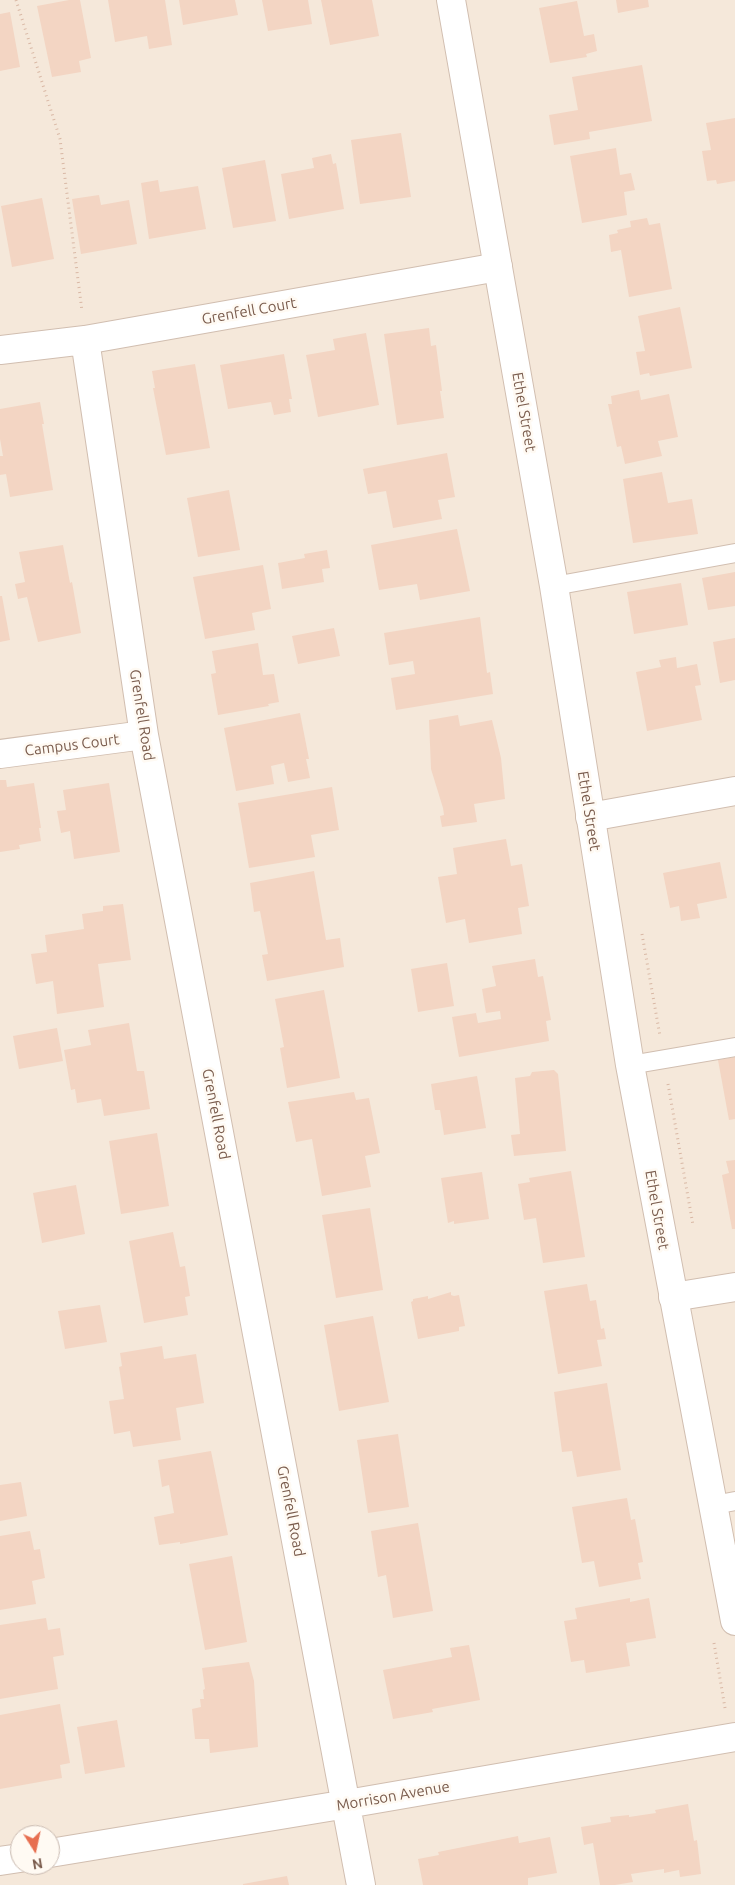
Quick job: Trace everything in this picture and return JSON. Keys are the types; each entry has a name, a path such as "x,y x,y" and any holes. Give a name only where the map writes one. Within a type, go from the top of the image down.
{"street":[{"name":"Ethel Street","path":"451,0 554,586 630,1064 673,1297 724,1503 735,1621"},
{"name":"Grenfell Court","path":"0,350 85,340 498,267"},
{"name":"Grenfell Road","path":"85,340 144,735 361,1885"},
{"name":"Campus Court","path":"0,754 144,735"},
{"path":"590,817 735,791"},
{"path":"673,1297 735,1287"},
{"name":"Morrison Avenue","path":"60,1851 735,1737"}],"lane":[{"path":"554,586 735,553"},
{"path":"630,1064 735,1047"}],"path":[{"path":"16,0 60,139 85,340"}],"shaded area":[{"path":"0,0 735,0 735,1885 0,1885"}],"building":[{"path":"69,0 80,0 91,58 79,61 81,72 52,77 37,6"},
{"path":"108,0 165,0 172,45 149,49 147,36 115,42"},
{"path":"179,0 235,0 238,15 183,25"},
{"path":"262,0 308,0 312,24 268,31"},
{"path":"321,0 372,0 379,36 330,45"},
{"path":"616,0 648,0 649,7 618,13"},
{"path":"577,1 584,36 594,34 597,51 586,54 587,57 550,63 539,8"},
{"path":"10,12 20,67 0,71 0,14"},
{"path":"642,65 652,121 589,132 590,139 554,145 549,115 578,110 572,77"},
{"path":"735,118 735,181 717,184 716,180 707,181 702,151 711,150 706,123"},
{"path":"401,133 411,197 360,204 351,140"},
{"path":"616,148 620,175 631,173 635,190 624,192 627,215 582,223 570,156"},
{"path":"331,154 333,164 336,163 344,209 289,219 281,174 314,168 312,158"},
{"path":"265,160 276,221 233,228 222,168"},
{"path":"158,180 160,192 198,186 206,229 149,239 141,183"},
{"path":"99,195 101,205 129,200 137,244 81,254 72,199"},
{"path":"42,198 54,259 12,267 1,206"},
{"path":"647,218 649,225 660,223 672,289 629,297 621,250 611,252 609,235 618,233 617,230 631,227 630,221"},
{"path":"680,307 692,368 650,376 649,373 640,375 636,352 645,351 638,316"},
{"path":"429,328 431,346 436,345 444,418 397,425 384,334"},
{"path":"366,333 379,405 318,417 306,355 335,350 333,339"},
{"path":"284,354 292,399 289,399 291,412 274,415 271,402 228,409 220,365"},
{"path":"195,364 210,448 166,455 153,388 155,388 152,371"},
{"path":"639,390 641,400 669,394 678,437 658,441 662,456 625,464 621,446 617,447 608,404 612,404 611,396"},
{"path":"40,402 53,490 10,497 6,474 0,475 0,456 3,456 0,439 0,409"},
{"path":"447,453 455,497 438,500 442,519 393,528 386,491 368,494 363,469"},
{"path":"662,472 668,503 692,499 698,534 633,543 623,479"},
{"path":"229,490 240,550 198,557 187,498"},
{"path":"457,529 470,591 420,600 417,584 379,590 371,545"},
{"path":"63,545 81,633 38,642 27,597 18,599 15,584 25,582 19,552"},
{"path":"327,550 330,568 322,569 324,582 282,589 278,563 305,558 304,554"},
{"path":"263,565 271,609 252,613 255,630 205,639 193,577"},
{"path":"735,572 735,606 708,610 702,578"},
{"path":"681,583 688,625 634,634 627,592"},
{"path":"0,596 2,596 10,640 0,642"},
{"path":"480,617 487,673 490,672 493,694 396,710 391,678 415,674 413,661 389,665 384,633"},
{"path":"334,628 340,656 298,664 292,636"},
{"path":"735,638 735,680 720,683 713,642"},
{"path":"258,643 263,675 274,674 279,702 268,704 269,706 218,715 211,674 216,673 212,651"},
{"path":"676,657 677,668 697,664 701,685 695,686 702,720 647,731 636,672 661,667 659,660"},
{"path":"300,713 309,759 306,759 310,778 288,782 284,763 271,766 274,784 236,791 224,728"},
{"path":"458,715 460,726 492,720 501,758 505,799 474,804 477,822 442,827 440,816 444,815 443,808 431,769 429,720"},
{"path":"0,780 6,780 7,787 34,783 41,828 39,828 41,841 19,845 20,849 0,852"},
{"path":"109,783 120,852 74,859 70,831 61,833 57,811 66,810 63,790"},
{"path":"332,787 339,830 311,835 315,857 249,868 238,803"},
{"path":"506,839 511,866 522,864 529,906 518,908 522,934 469,943 465,919 446,923 438,877 457,874 453,848"},
{"path":"720,862 727,898 697,904 700,918 681,921 679,906 670,908 663,873"},
{"path":"314,871 326,940 340,938 344,967 267,981 262,955 268,954 260,911 254,912 250,883"},
{"path":"123,904 131,960 98,964 104,1007 57,1014 53,981 36,984 31,954 47,952 45,935 84,929 82,914 103,911 103,906"},
{"path":"535,959 538,977 543,976 551,1020 546,1021 549,1041 459,1057 452,1017 476,1013 478,1023 501,1019 500,1011 486,1013 482,989 496,986 492,966"},
{"path":"447,963 454,1006 418,1012 411,969"},
{"path":"324,990 340,1078 287,1088 280,1048 284,1047 275,999"},
{"path":"129,1023 137,1071 144,1071 150,1109 104,1116 101,1099 77,1103 75,1089 71,1090 64,1050 91,1045 88,1030"},
{"path":"57,1028 63,1061 19,1069 13,1036"},
{"path":"735,1057 735,1119 729,1120 718,1060"},
{"path":"554,1070 558,1074 566,1151 514,1156 511,1135 520,1134 515,1078 530,1076 532,1072"},
{"path":"477,1076 486,1128 444,1135 440,1110 435,1110 431,1084"},
{"path":"354,1092 356,1100 369,1098 380,1153 365,1156 371,1187 322,1196 312,1139 296,1142 288,1102"},
{"path":"157,1133 169,1206 121,1214 109,1141"},
{"path":"735,1160 735,1229 732,1229 722,1175 729,1173 726,1161"},
{"path":"571,1171 585,1257 543,1263 536,1218 524,1220 518,1184 530,1182 529,1178"},
{"path":"482,1172 489,1219 454,1224 454,1221 448,1223 441,1178"},
{"path":"76,1185 85,1234 42,1243 33,1193"},
{"path":"370,1208 383,1290 336,1298 322,1215"},
{"path":"173,1232 180,1267 185,1266 190,1296 185,1297 188,1315 144,1323 129,1241"},
{"path":"587,1284 590,1301 596,1300 601,1329 604,1328 606,1339 597,1340 602,1366 558,1374 544,1291"},
{"path":"451,1292 451,1295 459,1295 465,1326 459,1327 459,1331 418,1339 411,1302 413,1299 428,1296 428,1299"},
{"path":"100,1305 107,1342 65,1349 58,1311"},
{"path":"373,1316 389,1402 339,1411 324,1325"},
{"path":"162,1346 164,1359 196,1354 204,1403 176,1408 181,1440 133,1447 130,1431 114,1434 109,1401 124,1399 119,1367 122,1366 120,1353"},
{"path":"607,1383 621,1470 577,1477 572,1451 562,1452 554,1392"},
{"path":"398,1434 409,1507 368,1513 357,1440"},
{"path":"211,1451 228,1535 180,1544 180,1542 159,1545 154,1517 174,1513 169,1485 162,1487 158,1460"},
{"path":"21,1482 27,1516 0,1521 0,1485"},
{"path":"627,1498 631,1520 635,1519 643,1562 638,1563 641,1579 599,1587 594,1561 582,1563 572,1507"},
{"path":"418,1523 433,1611 393,1618 386,1575 378,1577 371,1531"},
{"path":"30,1531 34,1550 40,1549 45,1578 32,1581 36,1604 0,1610 0,1536"},
{"path":"232,1556 247,1642 205,1650 189,1564"},
{"path":"630,1598 630,1602 649,1598 656,1638 626,1643 630,1666 586,1673 584,1660 571,1662 564,1621 577,1619 575,1608"},
{"path":"46,1618 48,1630 60,1628 64,1655 53,1657 58,1689 0,1699 0,1625"},
{"path":"469,1645 480,1700 432,1709 433,1712 393,1719 383,1670 452,1657 450,1648"},
{"path":"249,1662 254,1681 258,1747 210,1753 209,1739 195,1739 192,1709 201,1707 200,1699 204,1699 203,1690 205,1689 202,1668"},
{"path":"60,1704 70,1763 60,1765 62,1778 0,1789 0,1715"},
{"path":"117,1720 125,1767 85,1774 77,1727"},
{"path":"688,1804 694,1841 697,1840 701,1874 680,1877 679,1870 664,1873 664,1869 631,1874 633,1882 600,1885 593,1843 584,1845 581,1827 611,1822 610,1817 629,1815 629,1817 656,1813 655,1810"},
{"path":"518,1836 519,1843 550,1837 557,1873 528,1878 528,1885 423,1885 418,1859 439,1855 438,1852"},
{"path":"287,1876 289,1885 243,1885 243,1884"}]}
